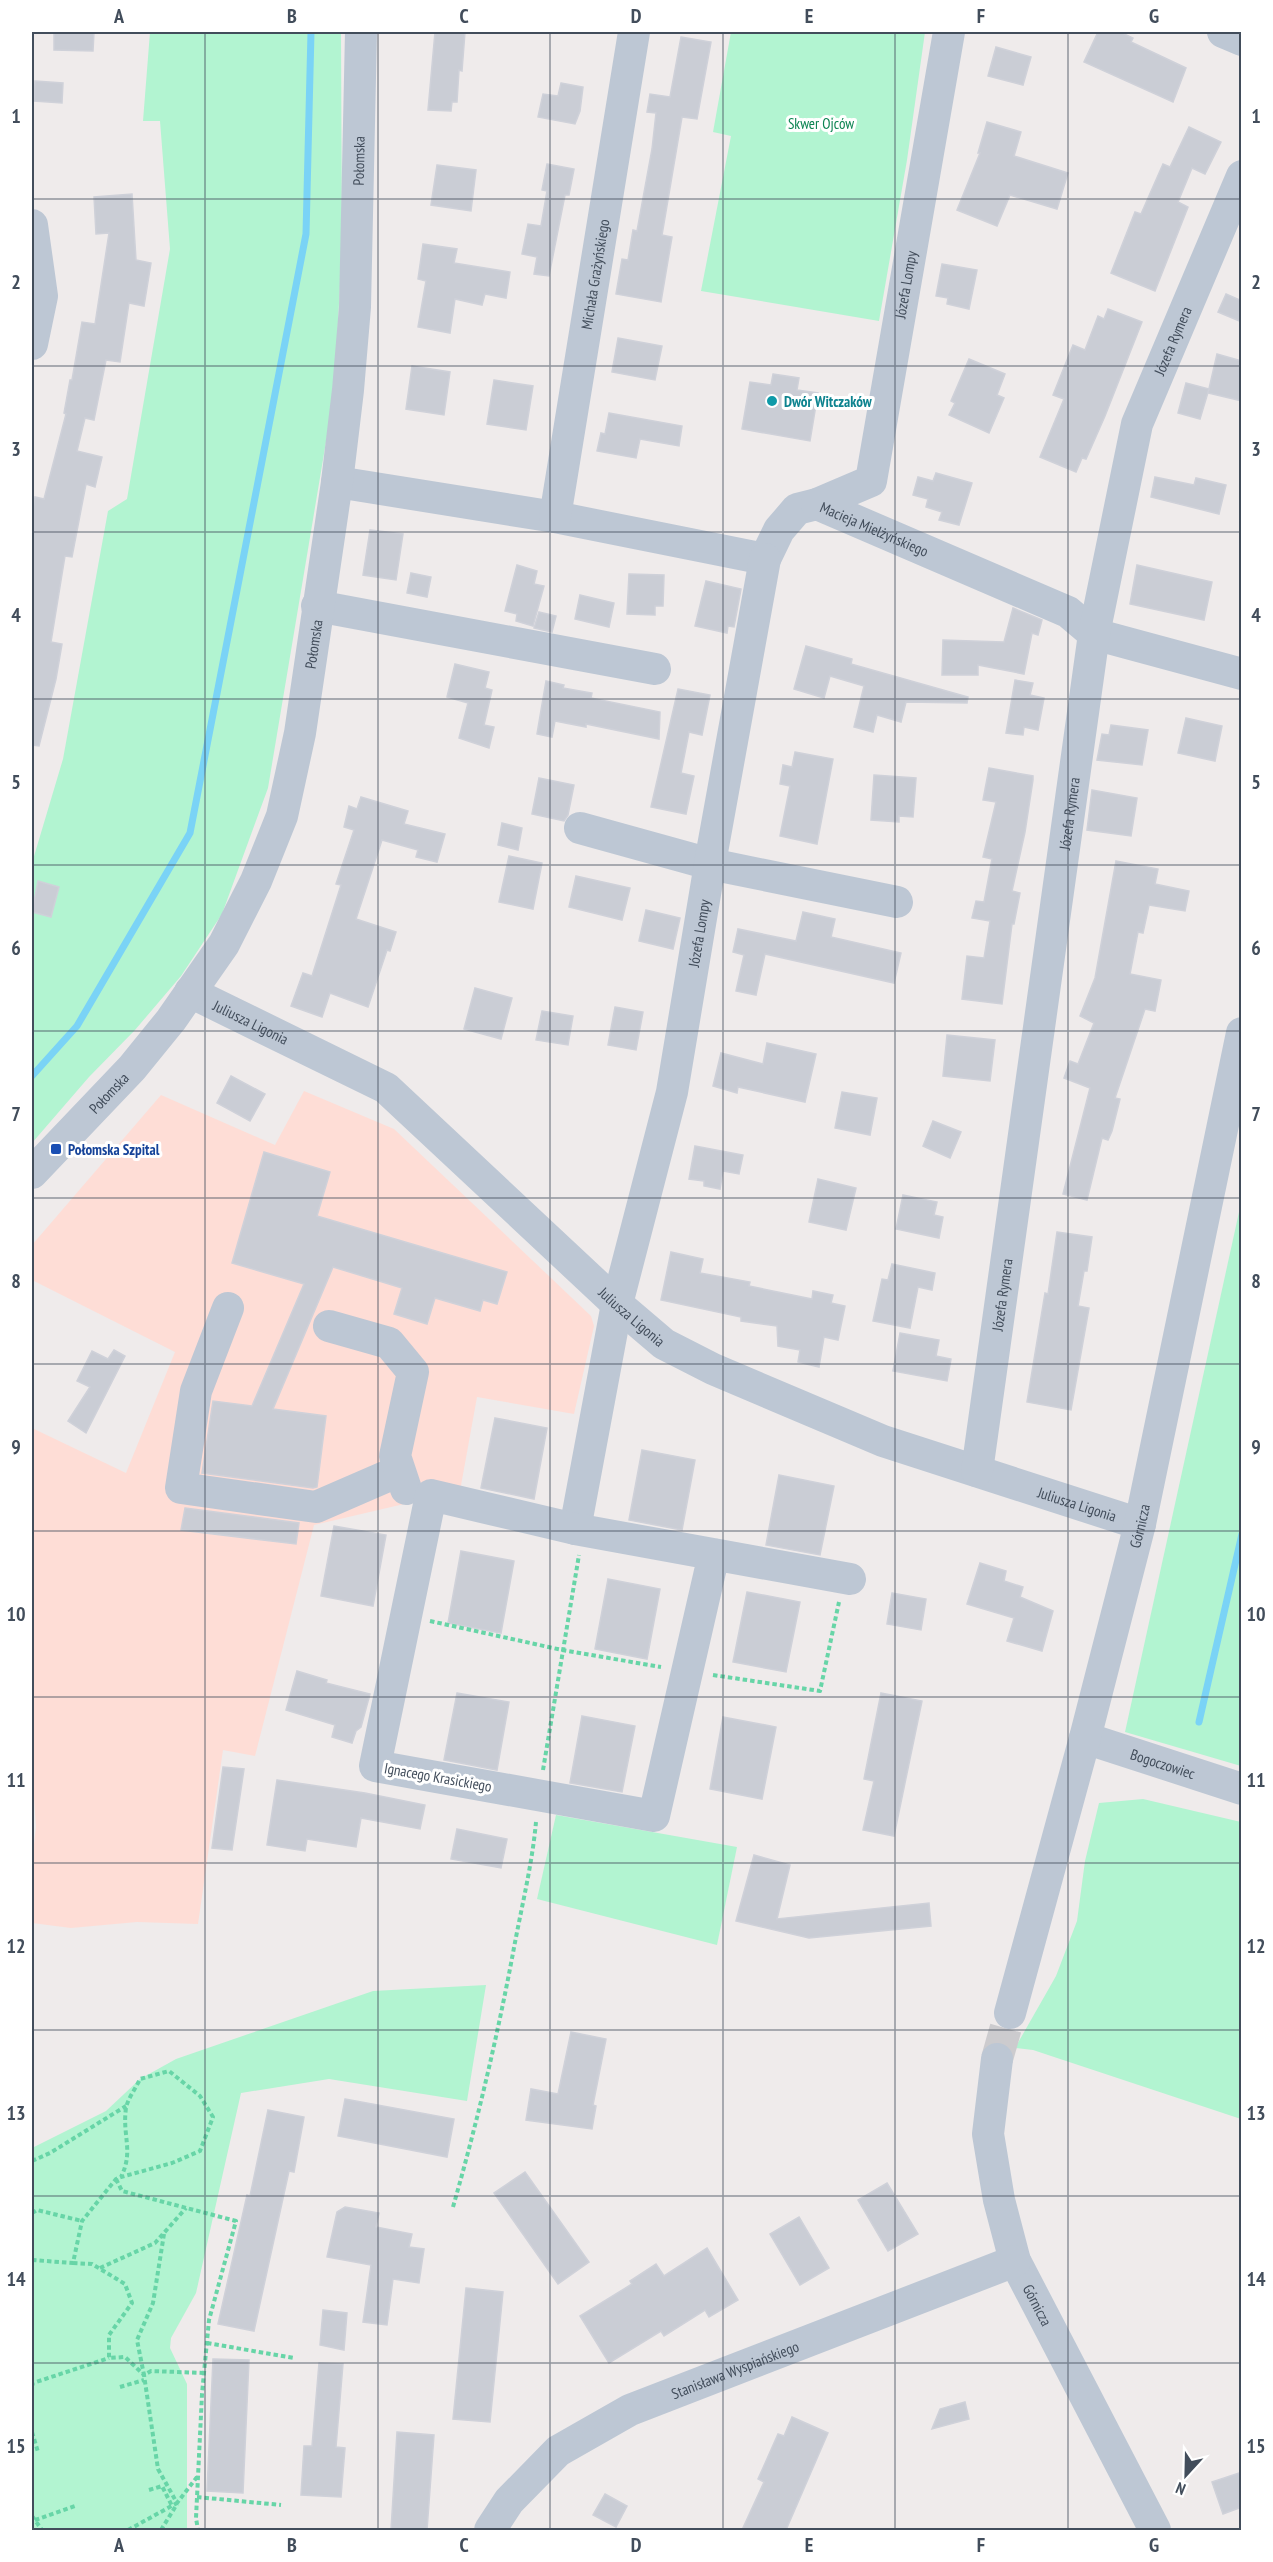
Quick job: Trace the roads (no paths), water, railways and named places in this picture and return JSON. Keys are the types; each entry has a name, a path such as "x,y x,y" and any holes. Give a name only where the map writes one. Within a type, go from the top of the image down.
{"street":[{"name":"Połomska","path":"32,1173 132,1068 224,944 256,881 282,816 300,733 337,482 355,307 361,32"},
{"name":"Michała Grażyńskiego","path":"555,517 634,32"},
{"name":"Józefa Lompy","path":"817,504 871,481 949,32"},
{"path":"1223,32 1242,40"},
{"name":"Józefa Rymera","path":"977,1472 1094,634 1137,424 1242,176"},
{"path":"32,225 42,296 32,344"},
{"path":"337,482 555,517 765,559"},
{"name":"Macieja Mielżyńskiego","path":"765,559 779,530 797,509 817,504 1068,612 1094,634 1242,674"},
{"name":"Józefa Lompy","path":"617,1304 672,1092 765,559"},
{"path":"317,606 656,669"},
{"path":"580,828 710,864 897,902"},
{"name":"Juliusza Ligonia","path":"190,992 386,1088 617,1304 664,1344 713,1369 883,1441 1140,1524"},
{"name":"Górnicza","path":"1010,2013 1085,1738 1140,1524 1242,1033"},
{"path":"579,1530 617,1304"},
{"path":"228,1308 196,1390 181,1488 316,1507 399,1471"},
{"path":"329,1326 389,1343 413,1372 395,1456 405,1488 579,1530 847,1578"},
{"name":"Ignacego Krasickiego","path":"431,1495 375,1766 654,1816 714,1554"},
{"name":"Bogoczowiec","path":"1085,1738 1242,1789"},
{"name":"Górnicza","path":"997,2060 988,2134 999,2200 1015,2261 1155,2530"},
{"name":"Stanisława Wyspiańskiego","path":"490,2530 509,2501 558,2451 630,2410 1015,2261"}],"waterway":[{"path":"32,1076 77,1026 190,833 306,234 311,32"},
{"path":"1199,1722 1242,1534"}],"tunnel":[{"path":"997,2059 1010,2013"}],"place":[{"name":"Dwór Witczaków","path":"772,401"},
{"name":"Połomska Szpital","path":"56,1149"}],"park label":[{"name":"Skwer Ojców","path":"821,123"}]}
